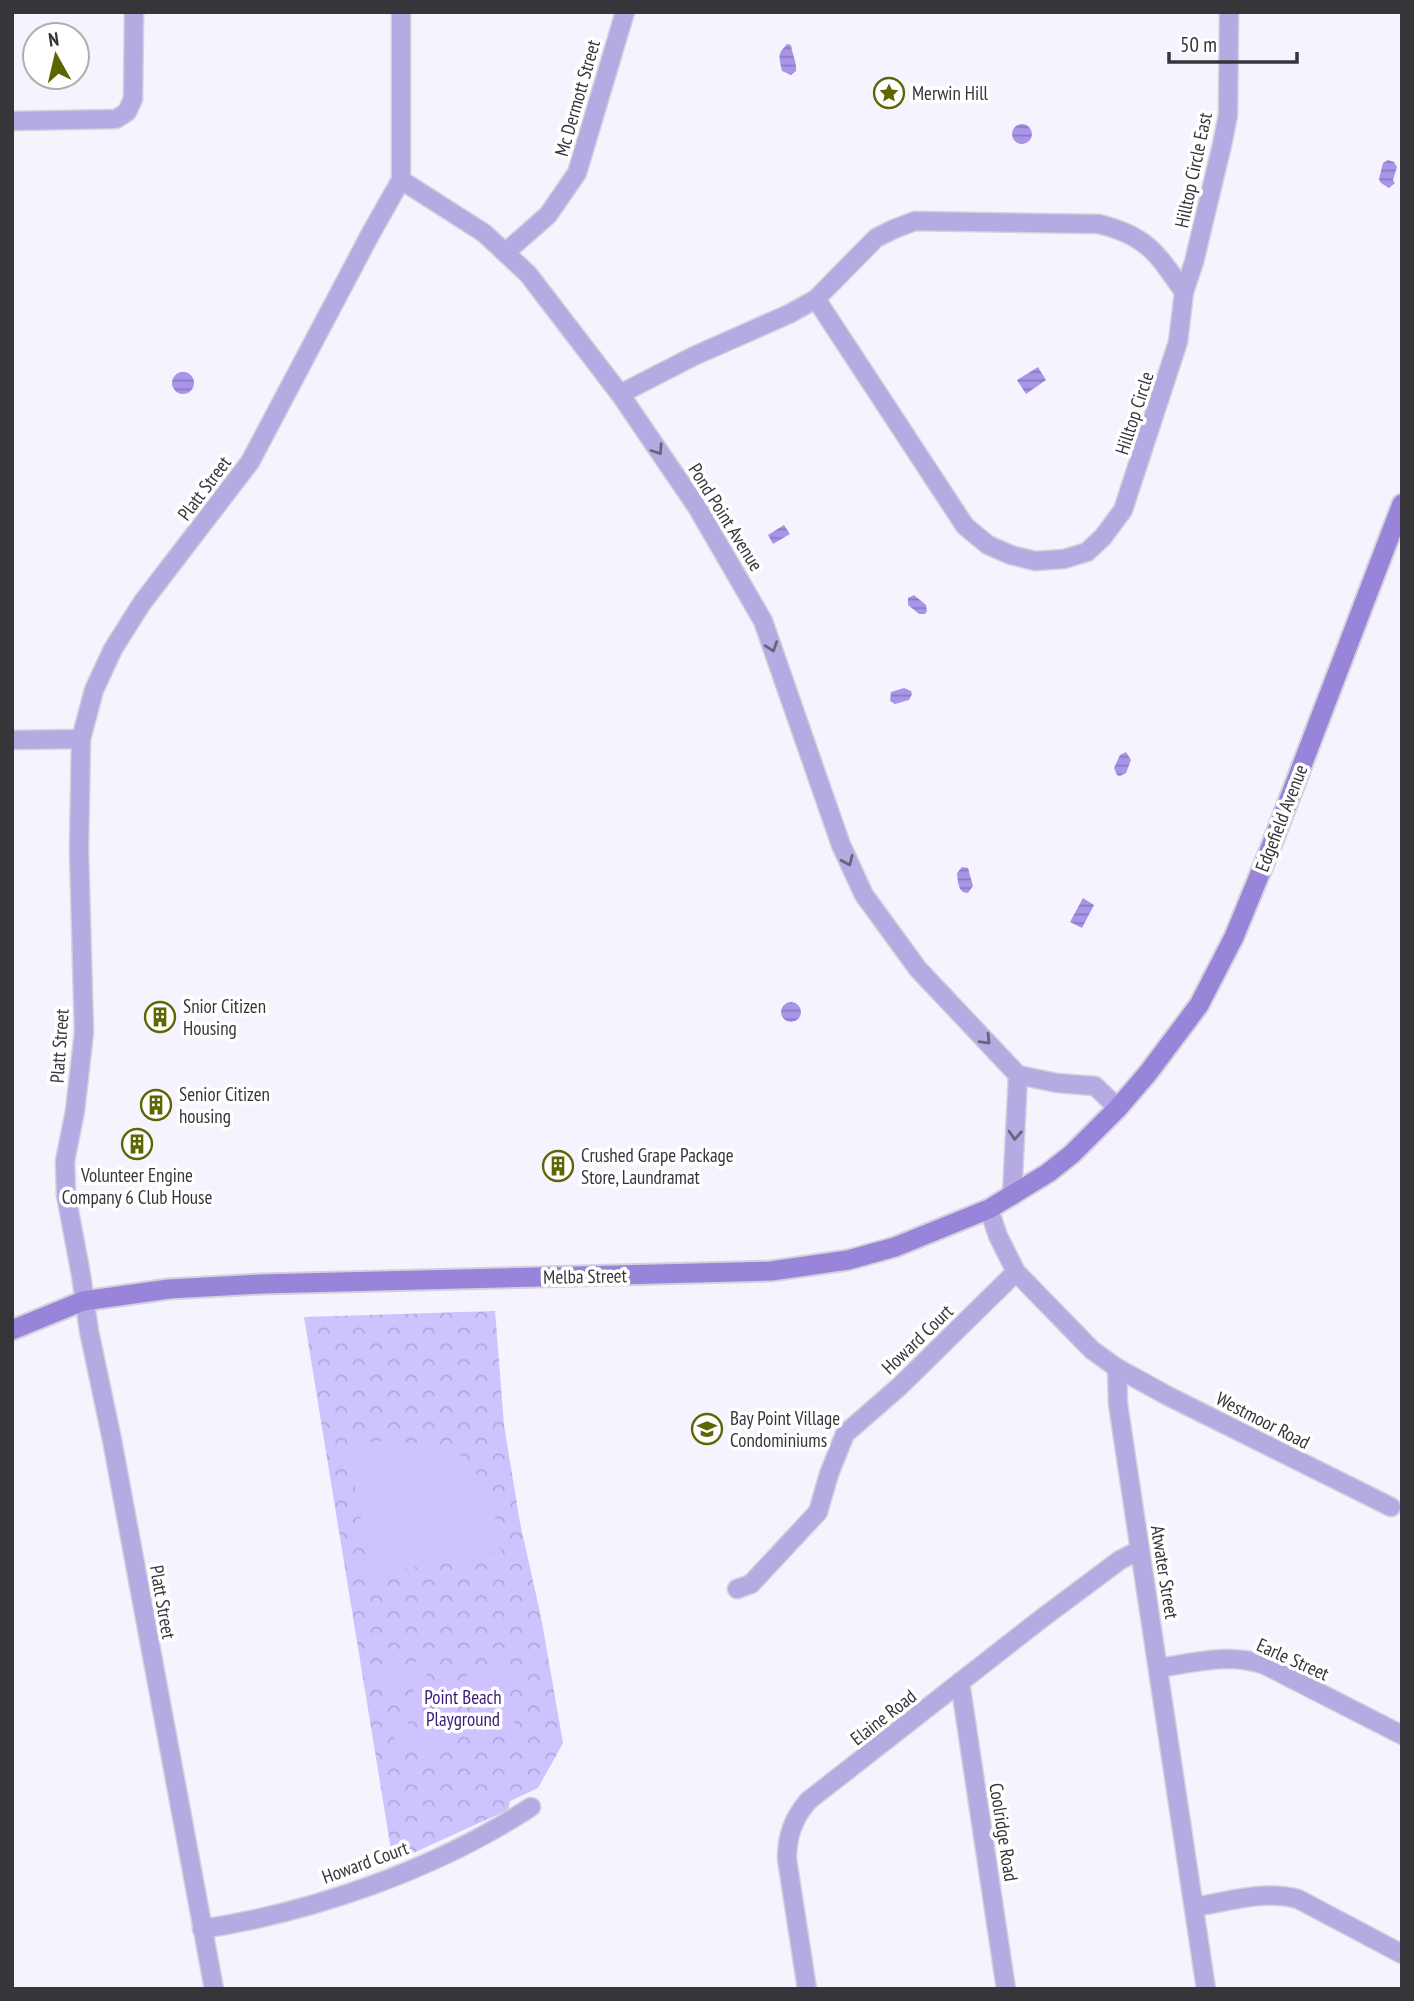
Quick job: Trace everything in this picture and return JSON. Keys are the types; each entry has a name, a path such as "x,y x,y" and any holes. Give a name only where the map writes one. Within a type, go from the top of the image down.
{"main road":[{"name":"Edgefield Avenue","path":"1118,1108 1176,1039 1220,967 1250,900 1402,504"},
{"name":"Melba Street","path":"12,1331 83,1301 169,1289 261,1284 771,1272 848,1260 895,1247 989,1209 1048,1173 1072,1154 1118,1108"}],"street":[{"path":"12,121 116,119 127,112 132,106 134,12"},
{"path":"401,12 401,180"},
{"name":"Mc Dermott Street","path":"506,252 548,215 577,173 625,12"},
{"name":"Hilltop Circle East","path":"1184,292 1194,262 1228,115 1230,12"},
{"name":"Pond Point Avenue","path":"401,180 484,233 506,252 528,274 620,394 697,507 763,621 841,845 864,895 918,969 1018,1075"},
{"name":"Platt Street","path":"214,1989 112,1440 83,1301 65,1178 65,1161 75,1111 84,1032 79,850 81,739 94,691 113,649 142,603 250,462 401,180"},
{"path":"620,394 816,299 876,238 915,222 1099,224 1124,230 1143,240 1164,262 1184,292"},
{"name":"Hilltop Circle","path":"816,299 965,526 988,545 1035,561 1064,559 1087,552 1103,537 1123,510 1178,342 1184,292"},
{"path":"12,740 81,739"},
{"path":"1012,1196 1018,1075 1057,1083 1095,1086 1118,1108"},
{"path":"989,1209 998,1236 1016,1272 1092,1350 1117,1368"},
{"name":"Howard Court","path":"737,1589 751,1584 818,1512 845,1434 900,1386 1016,1272"},
{"name":"Westmoor Road","path":"1117,1368 1391,1507"},
{"name":"Atwater Street","path":"1117,1368 1118,1404 1206,1989"},
{"name":"Elaine Road","path":"807,1989 787,1841 793,1823 808,1801 1100,1574 1140,1550"},
{"name":"Earle Street","path":"1159,1668 1226,1657 1247,1659 1265,1665 1402,1735"},
{"name":"Coolridge Road","path":"960,1682 1006,1989"},
{"name":"Howard Court","path":"202,1929 304,1906 418,1867 500,1827 531,1807"},
{"path":"1195,1907 1282,1895 1298,1899 1402,1954"}],"green space":[{"name":"Point Beach Playground","path":"495,1311 504,1425 520,1523 541,1617 563,1743 538,1788 510,1801 508,1810 393,1862 304,1317"},
{"path":"377,1441 425,1444 458,1452 478,1476 494,1510 501,1552 375,1574 370,1570 348,1446"},
{"path":"424,1661 430,1694 414,1697 409,1663"},
{"path":"398,1665 403,1699 388,1701 382,1668"},
{"path":"504,1666 515,1730 477,1737 466,1672"},
{"path":"432,1710 438,1743 422,1746 417,1712"},
{"path":"406,1714 412,1748 396,1750 391,1717"}],"shaded area":[{"path":"787,44 791,45 796,64 796,71 791,75 782,71 780,58 780,53"},
{"path":"1022,124 1029,127 1032,134 1029,141 1022,144 1015,141 1012,134 1015,127"},
{"path":"1388,160 1394,162 1397,167 1393,180 1395,183 1389,188 1379,179 1383,163"},
{"path":"1038,367 1046,380 1026,394 1017,380"},
{"path":"183,372 193,379 194,383 187,393 183,394 173,387 172,383 179,373"},
{"path":"784,525 790,534 773,544 768,535"},
{"path":"914,595 926,605 925,614 919,614 908,605 908,598"},
{"path":"904,688 911,691 909,700 895,704 890,701 891,692"},
{"path":"1126,752 1131,760 1126,773 1120,776 1114,768 1120,755"},
{"path":"962,867 968,868 973,886 968,893 960,889 958,883 957,873"},
{"path":"1083,898 1094,905 1082,928 1070,922"},
{"path":"791,1002 798,1005 801,1012 798,1019 791,1022 784,1019 781,1012 784,1005"}],"place":[{"name":"Merwin Hill","path":"889,93"},
{"name":"Snior Citizen Housing","path":"160,1017"},
{"name":"Senior Citizen housing","path":"156,1105"},
{"name":"Volunteer Engine Company 6 Club House","path":"137,1144"},
{"name":"Crushed Grape Package Store, Laundramat","path":"558,1166"},
{"name":"Bay Point Village Condominiums","path":"707,1429"}]}
